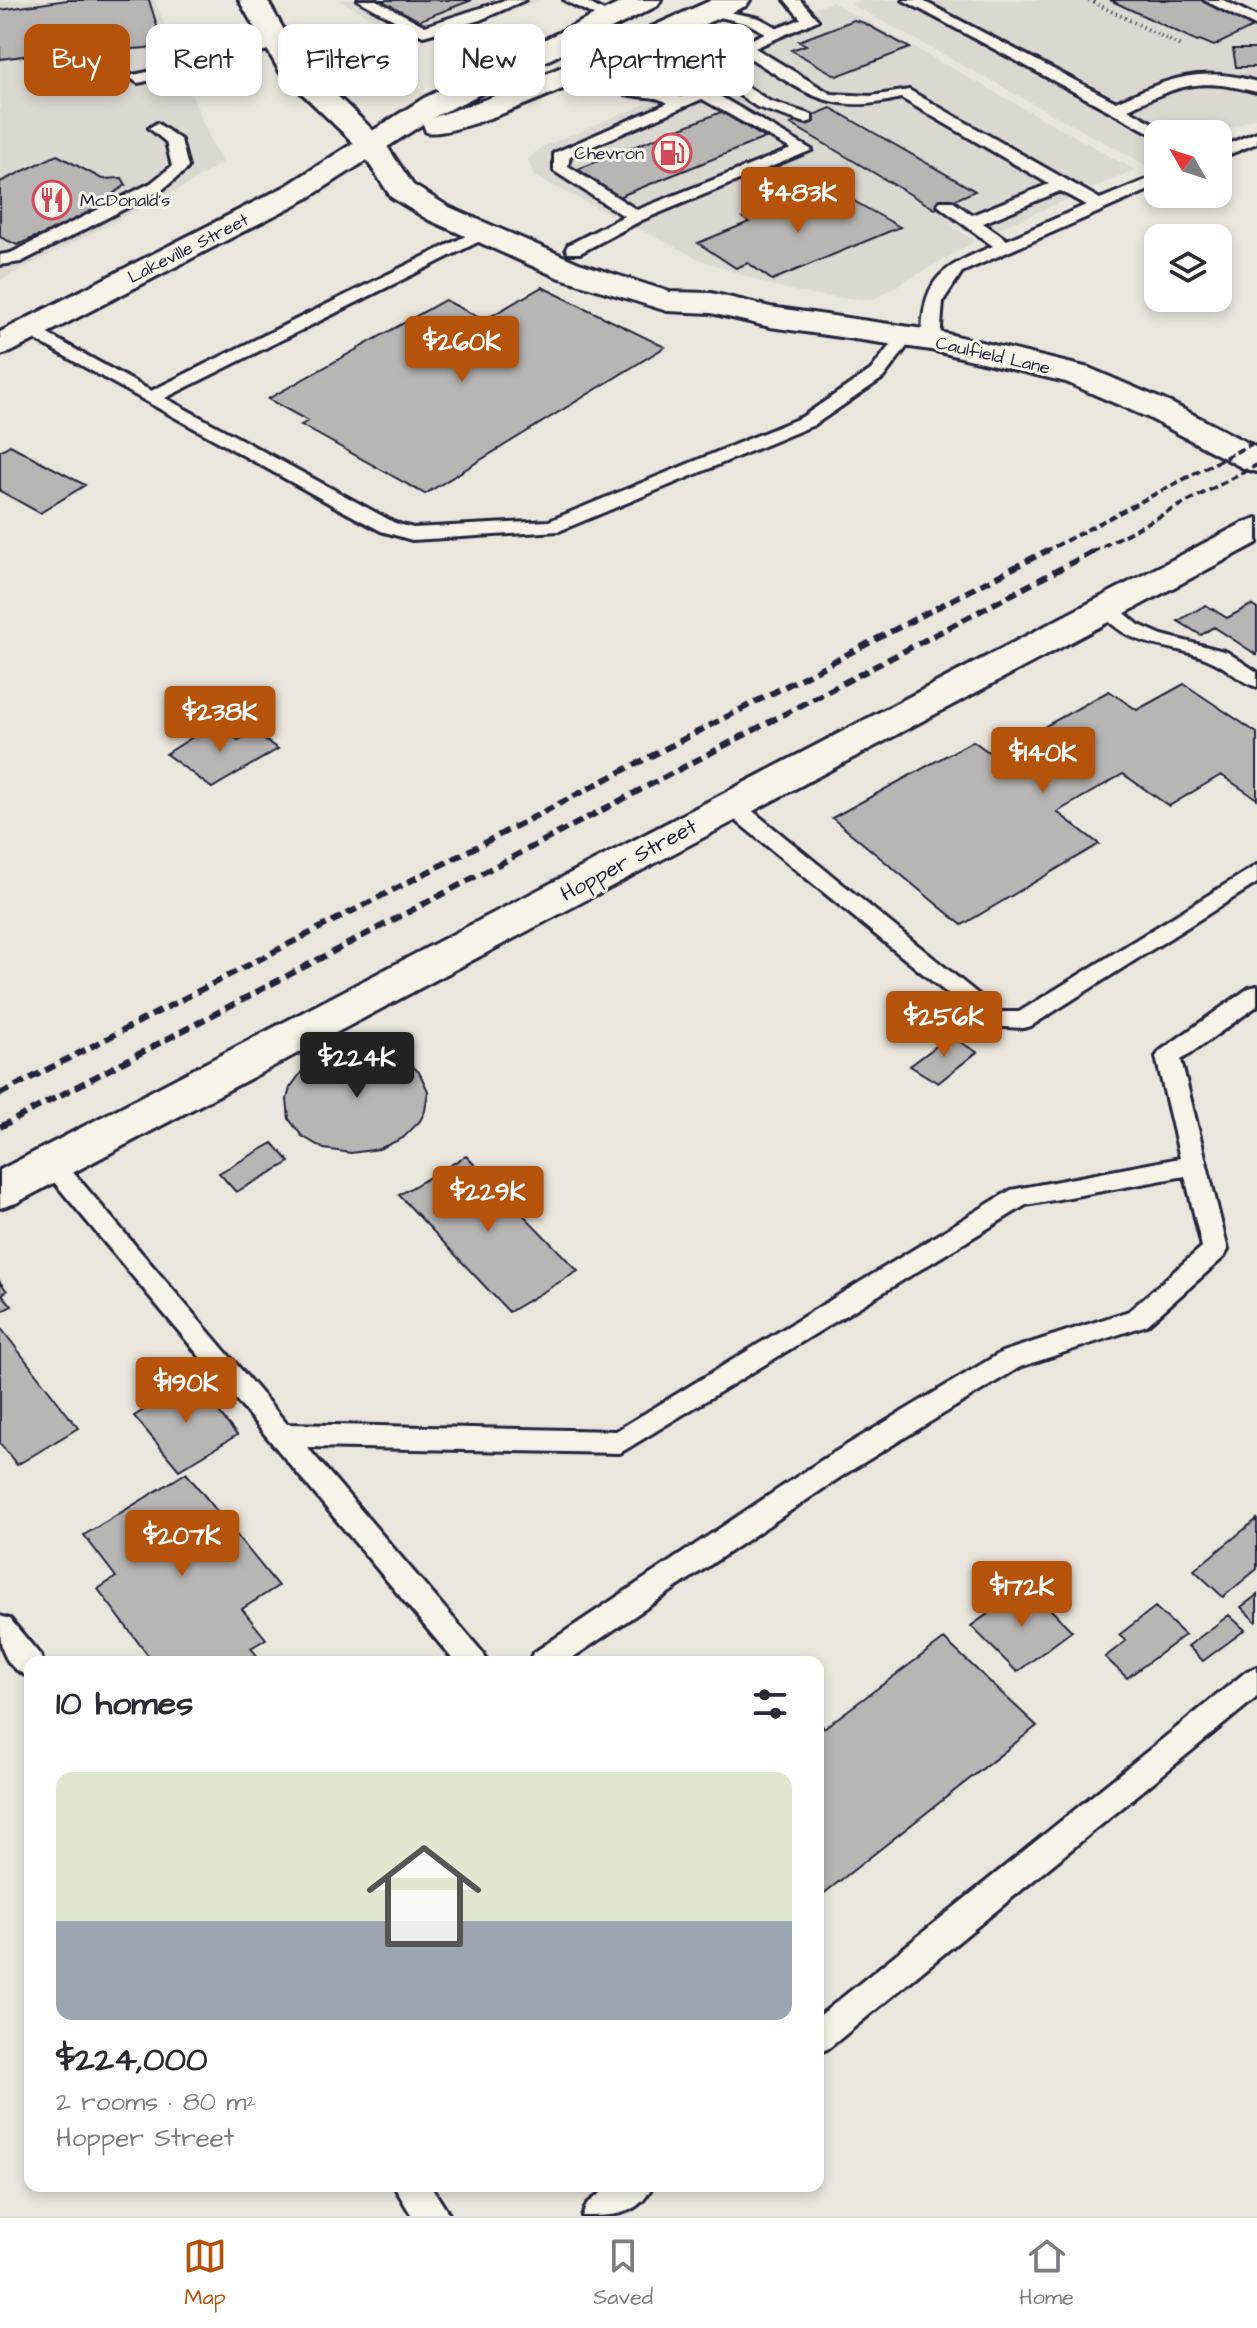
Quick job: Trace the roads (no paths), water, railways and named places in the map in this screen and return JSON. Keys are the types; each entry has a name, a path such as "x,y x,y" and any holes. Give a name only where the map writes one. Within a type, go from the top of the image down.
{"street":[{"name":"Caulfield Lane","path":"253,0 290,66 372,145 459,201 497,220 615,266 675,280 711,303"},
{"name":"Lakeville Street","path":"14,338 297,192 434,104 647,0"},
{"name":"Lakeville Street","path":"676,24 736,0"},
{"name":"Lakeville Street","path":"372,145 476,115 561,78"},
{"name":"Caulfield Lane","path":"372,145 402,191 482,233 568,270 667,301 711,303 770,317 918,338 1077,375 1161,411 1257,462"},
{"name":"Hopper Street","path":"0,1191 1257,529"}],"lane":[{"path":"365,0 423,31 475,17 518,0"},
{"path":"571,0 608,17"},
{"path":"754,42 811,20 792,0"},
{"path":"1211,0 1257,23"},
{"path":"934,2 1144,123"},
{"path":"708,10 754,21 776,33"},
{"path":"138,78 193,67 277,43"},
{"path":"754,54 827,98 871,101 903,93 1099,206"},
{"path":"1116,108 1189,77 1217,76 1257,87"},
{"path":"574,249 636,216 804,150 703,93 562,153 560,168 636,216"},
{"path":"667,96 680,103"},
{"path":"751,96 763,104 801,116"},
{"path":"0,260 15,258 157,186 180,167 173,140 157,128"},
{"path":"1232,148 1257,137"},
{"path":"970,222 1062,184"},
{"path":"14,338 153,397 243,451 388,527 412,534 552,527 721,454 808,421 877,374 918,338 931,313 935,291 956,268 1144,186"},
{"path":"946,204 1006,247"},
{"path":"153,397 482,233"},
{"path":"1107,608 1132,629 1155,640 1220,656 1257,681"},
{"path":"731,805 995,1020 1023,1020 1257,873"},
{"path":"552,1656 835,1466 1011,1359 1138,1318 1215,1250 1168,1057 1257,994"},
{"path":"51,1164 468,1656"},
{"path":"281,1435 620,1442 1020,1197 1194,1165"},
{"path":"0,1628 24,1657"},
{"path":"824,2032 1257,1680"},
{"path":"415,2192 433,2216"},
{"path":"599,2216 629,2192"}],"railway":[{"path":"1044,552 1257,441"},
{"path":"1092,552 1257,465"},
{"path":"0,1094 1048,550"},
{"path":"0,1127 1096,550"}],"place":[{"name":"Chevron","path":"672,153"},
{"name":"McDonald's","path":"52,200"}]}
